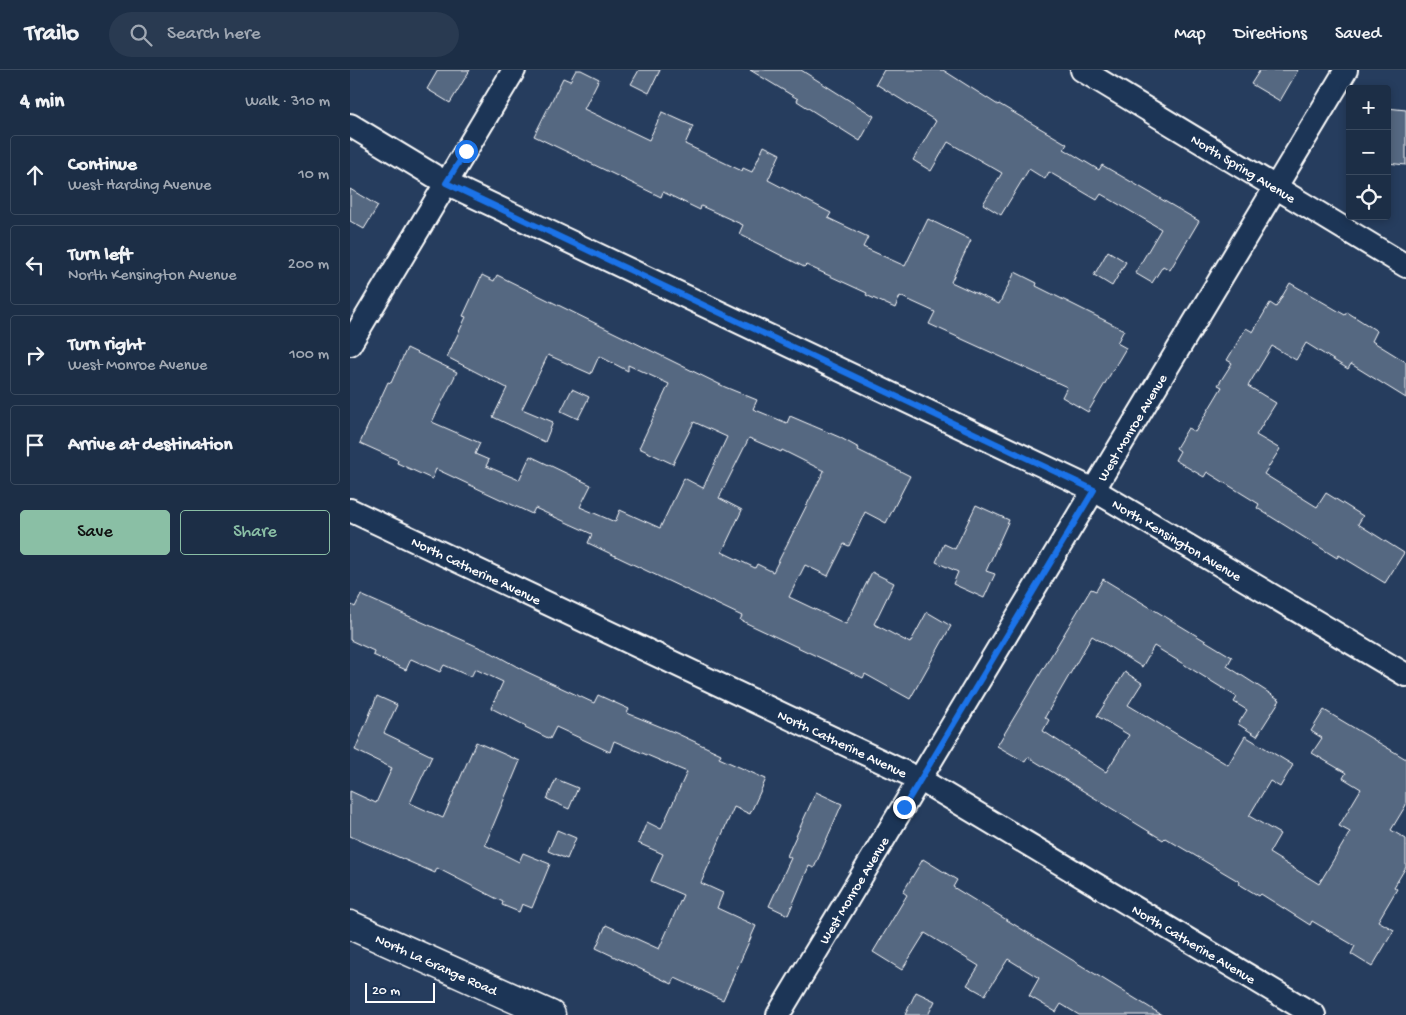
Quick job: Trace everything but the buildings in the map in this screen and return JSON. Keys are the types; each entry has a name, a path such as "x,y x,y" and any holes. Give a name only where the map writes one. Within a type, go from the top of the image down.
{"main road":[{"name":"North La Grange Road","path":"350,925 551,1015"}],"street":[{"path":"350,344 514,70"},
{"name":"North Spring Avenue","path":"1082,70 1406,266"},
{"name":"West Monroe Avenue","path":"778,1015 921,780 1346,70"},
{"name":"North Kensington Avenue","path":"350,125 446,183 1094,490 1406,675"},
{"name":"North Catherine Avenue","path":"350,510 921,780 1314,1015"}],"route":[{"path":"466,151 446,183 1094,490 904,807"}]}
